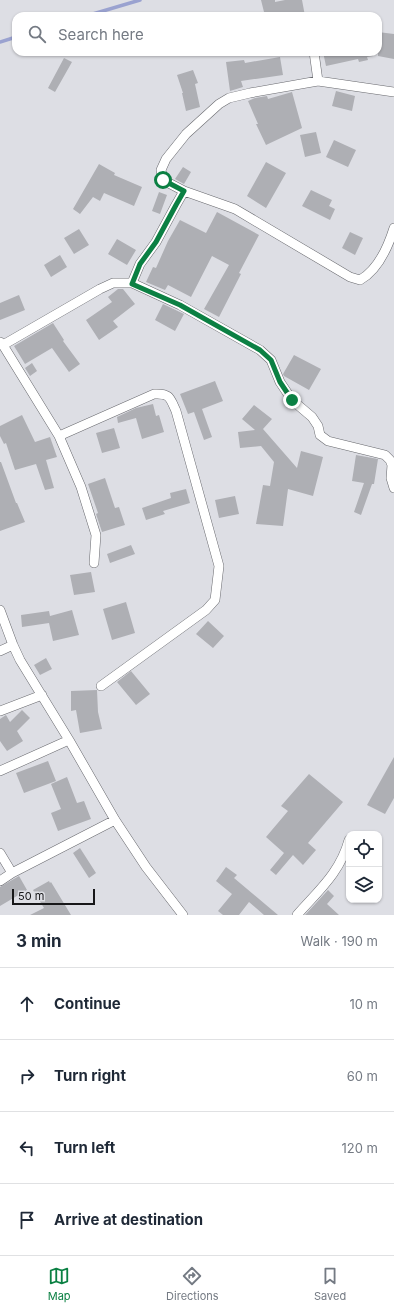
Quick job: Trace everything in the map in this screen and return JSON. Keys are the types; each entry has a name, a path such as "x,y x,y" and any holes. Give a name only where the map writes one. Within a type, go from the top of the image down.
{"street":[{"path":"315,56 318,81"},
{"path":"394,92 318,81 230,98 219,104 186,134 166,159 161,170 163,180 184,191 235,208 350,277 360,280 368,275 380,260 390,243 394,228"},
{"path":"132,284 140,264 156,242 184,191"},
{"path":"94,563 96,535 81,488 59,436 2,343 113,283 132,284 180,305 260,350 271,360 280,382 292,400 312,417 318,426 320,435 328,441 385,455 390,460 392,465 391,478 394,488"},
{"path":"59,436 154,394 164,394 170,397 176,411 218,566 215,600 206,610 101,686"},
{"path":"0,610 20,660 69,740 115,820 146,867 181,915"},
{"path":"0,651 13,645"},
{"path":"0,711 42,695"},
{"path":"0,771 69,740"},
{"path":"0,881 12,873 115,820"},
{"path":"297,915 338,867 346,852"},
{"path":"0,853 12,873"}],"building":[{"path":"261,0 275,0 275,2 285,0 302,0 304,12 264,12"},
{"path":"382,32 394,34 394,59 378,56 382,56"},
{"path":"324,56 373,56 367,57 368,60 359,62 358,59 326,66"},
{"path":"280,57 283,75 241,81 243,87 230,91 226,62 244,60 245,63"},
{"path":"64,58 72,62 55,92 48,88"},
{"path":"193,70 198,83 195,84 200,107 186,111 183,93 177,75"},
{"path":"336,91 355,96 352,111 332,106"},
{"path":"292,92 302,128 266,145 256,124 258,124 248,101 267,96 268,99"},
{"path":"316,132 321,153 305,157 300,135"},
{"path":"334,140 356,150 348,167 326,157"},
{"path":"266,162 286,173 266,208 247,196"},
{"path":"99,164 115,173 114,175 142,187 134,206 104,193 100,201 93,197 80,214 73,209"},
{"path":"183,167 191,172 184,184 175,179"},
{"path":"311,190 332,200 329,206 335,209 330,220 302,206"},
{"path":"159,192 167,195 160,214 152,211"},
{"path":"217,212 259,235 239,273 241,274 219,317 204,309 229,265 212,256 191,297 168,285 165,290 146,282 153,267 156,268 168,241 180,220 206,233"},
{"path":"79,229 89,245 74,254 64,238"},
{"path":"350,232 363,238 355,255 342,248"},
{"path":"117,239 136,250 127,265 108,254"},
{"path":"60,255 67,267 51,277 44,265"},
{"path":"118,289 123,289 135,304 113,321 118,327 99,340 86,320 112,302 108,297"},
{"path":"19,295 25,310 0,320 0,303"},
{"path":"163,304 184,314 175,331 155,320"},
{"path":"53,323 64,340 63,341 80,364 69,372 52,348 25,364 14,346"},
{"path":"294,355 321,369 309,390 283,374"},
{"path":"32,363 37,371 30,376 25,368"},
{"path":"215,381 223,401 202,409 212,437 204,440 194,412 188,414 180,394"},
{"path":"153,404 156,416 159,415 164,432 142,439 136,418 118,423 117,417 136,408"},
{"path":"254,405 272,419 263,429 297,468 301,451 323,457 313,496 288,489 283,526 256,524 263,485 270,486 274,462 261,446 240,448 238,432 255,430 242,419"},
{"path":"22,415 35,442 50,437 57,457 46,460 54,488 45,490 36,464 15,470 6,443 4,444 0,436 0,426"},
{"path":"114,428 120,448 102,453 96,433"},
{"path":"356,455 378,459 374,484 372,484 361,515 354,512 364,483 352,481"},
{"path":"0,462 25,522 0,531"},
{"path":"105,478 115,508 119,507 125,525 102,532 96,514 98,513 88,484"},
{"path":"186,489 190,503 163,511 165,514 146,520 142,508 171,498 170,493"},
{"path":"235,496 239,514 219,518 215,500"},
{"path":"131,545 135,554 110,563 107,554"},
{"path":"91,572 95,592 74,595 70,575"},
{"path":"126,602 135,633 112,640 103,609"},
{"path":"72,610 79,635 53,641 49,623 22,627 21,615 49,611 50,616"},
{"path":"208,621 224,636 213,648 196,634"},
{"path":"46,658 52,669 40,675 34,665"},
{"path":"131,671 150,694 136,705 117,682"},
{"path":"97,690 98,712 102,729 80,733 76,710 71,711 71,691"},
{"path":"22,710 30,718 17,731 23,741 7,751 0,741 0,719 6,715 10,722"},
{"path":"394,757 394,798 385,814 367,805"},
{"path":"48,761 56,781 24,793 16,773"},
{"path":"309,774 343,802 308,843 316,850 303,865 293,855 276,875 270,870 284,853 266,837 288,811 281,806"},
{"path":"67,777 77,803 84,801 91,819 58,831 51,813 61,809 51,784"},
{"path":"80,848 96,873 89,878 73,853"},
{"path":"226,867 237,875 234,878 278,915 264,915 249,902 239,915 223,915 218,911 232,894 216,881"},
{"path":"19,876 27,890 0,906 0,887"},
{"path":"49,881 71,915 30,915 44,908 33,890"},
{"path":"328,890 334,896 327,904 339,915 305,915"}],"waterway":[{"path":"100,12 140,0"},
{"path":"0,42 12,38"}],"route":[{"path":"163,180 184,191 156,242 140,264 132,284 180,305 225,332 260,350 271,360 280,382 292,400"}]}
